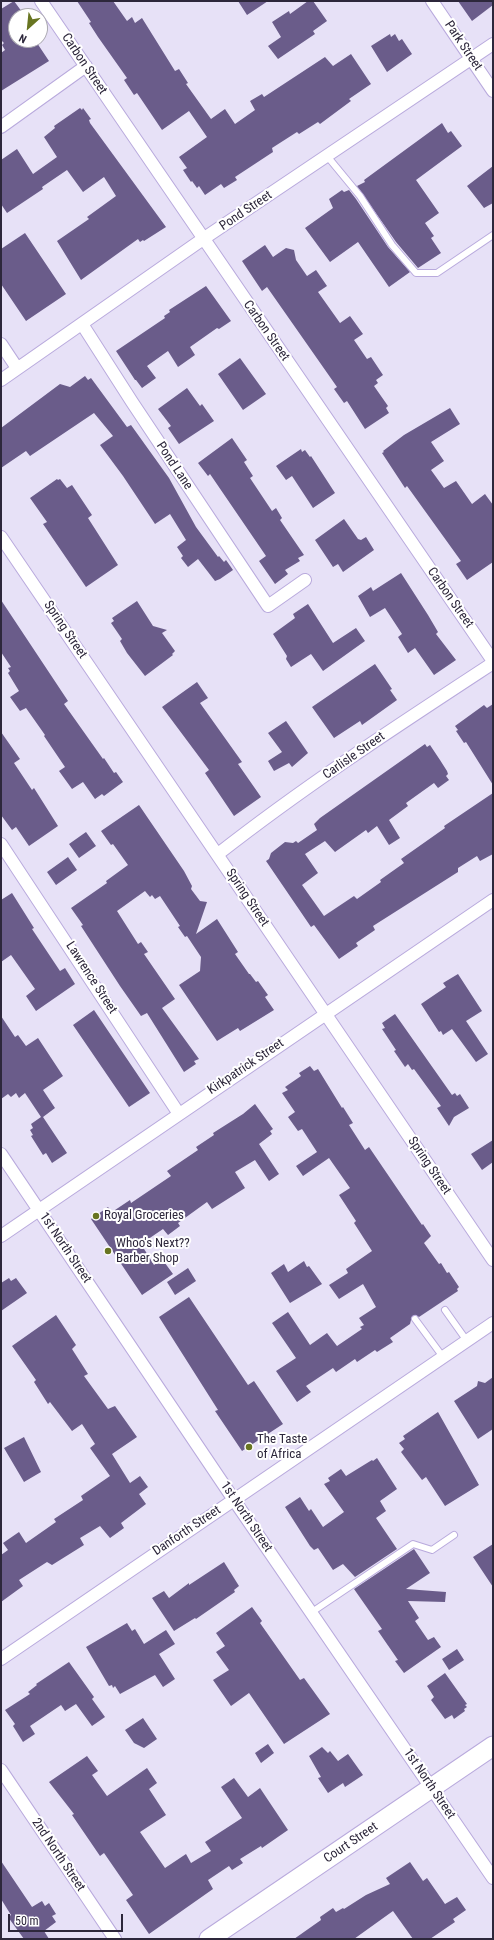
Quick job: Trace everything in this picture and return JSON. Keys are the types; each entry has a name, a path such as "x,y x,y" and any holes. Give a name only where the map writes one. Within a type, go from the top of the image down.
{"main road":[{"name":"Court Street","path":"209,1939 493,1746"}],"street":[{"name":"Carbon Street","path":"41,1 493,662"},
{"name":"Park Street","path":"432,1 493,91"},
{"name":"Pond Street","path":"1,380 203,239 493,44"},
{"path":"1,127 86,66"},
{"name":"Pond Lane","path":"82,324 132,402 268,606 304,580"},
{"path":"1,344 17,368"},
{"name":"Spring Street","path":"1,537 493,1260"},
{"name":"Carlisle Street","path":"218,854 258,823 367,746 493,662"},
{"name":"Lawrence Street","path":"1,844 179,1114"},
{"name":"Kirkpatrick Street","path":"1,1236 493,900"},
{"name":"1st North Street","path":"1,1154 234,1500 493,1878"},
{"name":"Danforth Street","path":"1,1659 493,1323"},
{"name":"2nd North Street","path":"1,1770 115,1939"}],"lane":[{"path":"327,156 360,196 392,244 416,273 437,273 493,235"},
{"path":"445,1310 467,1341"},
{"path":"414,1319 443,1357"},
{"path":"312,1612 412,1544 432,1550 454,1535"}],"building":[{"path":"14,1 19,8 8,8 8,48 40,48 49,61 1,91 1,53 5,50 2,45 4,43 1,40 1,9"},
{"path":"77,1 113,1 127,21 132,17 135,23 142,18 175,71 179,69 188,83 186,84 211,119 225,109 235,124 255,110 250,101 262,94 264,97 325,57 333,66 351,54 371,84 349,99 351,101 320,124 318,122 299,134 297,132 272,148 273,152 235,177 237,180 224,188 221,184 205,195 199,186 197,188 192,181 191,182 183,170 187,168 179,157 207,137 189,111 162,130 137,93 134,95 124,80 127,78 98,37 89,23 91,22"},
{"path":"238,1 268,1 247,15"},
{"path":"308,1 313,1 327,21 313,31 315,34 278,59 268,46 281,37 272,22 289,11 290,14"},
{"path":"458,1 493,1 493,5 472,21"},
{"path":"390,34 391,37 395,34 399,41 402,39 412,54 387,72 371,46"},
{"path":"80,108 82,110 83,108 91,119 89,120 90,123 166,227 144,241 143,240 140,242 138,239 81,280 57,241 89,219 87,217 116,196 104,177 83,192 67,170 42,187 43,189 7,213 1,204 1,160 17,149 33,174 57,157 44,137 55,128 54,126"},
{"path":"442,123 448,133 451,131 462,146 416,180 439,213 425,223 434,236 431,238 441,253 418,268 396,242 357,186 365,182 364,180"},
{"path":"493,166 493,203 484,208 467,186"},
{"path":"342,190 344,192 349,190 388,247 410,272 389,287 358,242 330,262 305,228 333,208 329,199"},
{"path":"25,233 66,294 26,321 1,284 1,249"},
{"path":"265,245 273,257 286,248 294,250 296,260 307,276 316,270 327,286 318,292 340,323 350,316 363,334 354,340 367,359 371,357 383,375 376,380 378,383 374,386 388,406 386,408 389,413 365,429 347,401 344,403 334,389 337,387 267,287 262,291 242,261"},
{"path":"206,286 231,321 219,329 217,328 190,347 195,355 178,367 168,351 147,366 156,378 142,388 116,351 165,318 164,316 170,312 169,310"},
{"path":"240,358 266,394 243,410 218,374"},
{"path":"85,376 88,380 91,378 127,427 131,425 169,478 196,527 218,557 219,556 224,562 226,560 233,570 215,581 198,559 188,567 181,558 183,556 177,547 186,540 170,514 155,524 100,445 113,436 94,413 30,456 26,451 1,468 1,428 60,384 70,387"},
{"path":"187,388 200,406 202,404 214,421 179,444 168,428 171,426 158,409"},
{"path":"450,408 460,424 431,442 444,461 431,470 444,488 456,481 472,504 485,494 493,505 493,562 467,580 456,564 461,561 407,486 405,488 382,453 404,435"},
{"path":"232,438 247,460 244,462 253,476 250,478 272,511 276,508 282,518 280,520 304,555 298,558 300,561 285,570 288,574 275,584 259,561 266,556 210,474 208,476 198,463"},
{"path":"301,449 302,452 305,450 310,457 311,456 335,493 313,508 292,476 286,480 276,466"},
{"path":"57,479 60,479 67,488 72,485 92,515 88,518 118,565 86,587 43,524 47,522 30,498"},
{"path":"344,519 358,539 361,540 366,537 374,550 343,572 338,564 333,567 315,540"},
{"path":"401,573 438,632 436,634 456,660 434,675 415,648 408,653 398,637 402,634 385,608 370,617 358,596 371,587 373,591"},
{"path":"1,600 68,701 64,704 103,759 104,758 114,773 116,772 123,782 104,796 102,794 95,799 83,782 72,789 59,771 65,767 44,736 45,735 26,708 20,711 10,697 19,691 8,673 10,671 8,668 11,667 1,652"},
{"path":"137,601 153,626 167,630 162,633 175,651 172,654 173,655 145,676 127,653 120,641 122,639 111,623 114,621 112,618"},
{"path":"308,604 333,643 356,628 365,641 323,671 311,654 291,667 286,659 287,656 273,634 295,618 293,614"},
{"path":"375,664 392,689 390,690 397,700 362,725 360,721 334,738 312,707"},
{"path":"197,682 208,698 200,703 242,762 238,764 261,797 234,816 205,773 209,770 162,707"},
{"path":"493,704 493,785 466,742 464,743 456,731 458,730 455,726 484,705 487,708"},
{"path":"286,721 308,753 292,767 289,763 274,771 268,761 282,752 268,733"},
{"path":"1,732 20,759 14,763 32,790 34,788 58,826 29,846 16,827 12,830 1,815"},
{"path":"425,744 427,747 430,745 440,760 447,771 448,774 446,776 449,780 438,788 434,783 406,803 408,806 389,820 400,838 389,845 377,826 368,833 366,830 335,852 325,841 305,854 318,873 302,885 324,916 354,896 357,899 381,882 380,880 404,863 401,859 445,828 444,826 493,793 493,854 480,861 477,856 458,868 458,872 373,926 375,930 356,943 358,946 339,959 314,925 311,927 266,861 269,859 271,853 285,842 293,843 296,841 298,843 317,830 314,824 320,818"},
{"path":"139,805 184,871 192,886 191,889 200,901 207,902 196,934 217,919 238,952 235,954 249,974 256,982 258,981 268,995 265,997 274,1010 240,1031 238,1028 217,1041 179,985 200,971 201,957 187,936 185,937 178,927 180,926 160,896 155,899 152,895 150,897 145,891 117,911 138,944 141,942 148,952 144,954 175,999 162,1008 199,1059 194,1061 196,1064 184,1072 147,1013 141,1016 120,986 71,908 107,883 106,881 128,865 113,844 111,845 101,831"},
{"path":"86,832 96,846 79,858 69,844"},
{"path":"68,857 77,870 56,885 47,872"},
{"path":"12,893 34,928 32,929 60,971 65,968 75,984 36,1011 26,996 35,989 11,955 1,962 1,900"},
{"path":"458,974 482,1011 466,1021 488,1054 476,1062 452,1029 443,1035 441,1031 439,1032 421,1004 446,987 443,983"},
{"path":"94,1010 150,1093 129,1107 73,1025"},
{"path":"395,1014 452,1095 455,1093 457,1096 460,1094 469,1108 454,1117 449,1126 437,1108 441,1106 414,1069 412,1070 408,1064 405,1067 382,1029 385,1028 382,1023"},
{"path":"1,1016 15,1037 18,1035 26,1046 38,1038 63,1076 43,1090 55,1108 43,1117 67,1153 52,1163 46,1153 43,1155 31,1136 33,1135 30,1130 33,1128 31,1124 41,1117 25,1093 19,1098 16,1093 11,1097 8,1094 1,1099"},
{"path":"310,1066 314,1071 318,1069 353,1123 349,1125 365,1150 369,1147 422,1225 423,1224 431,1236 424,1243 439,1264 441,1263 447,1273 449,1272 459,1287 457,1289 458,1291 419,1317 416,1315 412,1316 410,1324 390,1338 393,1342 377,1352 375,1350 357,1362 355,1359 336,1372 333,1368 306,1386 311,1392 297,1402 276,1371 296,1358 272,1323 288,1312 310,1345 327,1333 337,1346 362,1329 360,1327 364,1325 359,1318 376,1307 363,1284 339,1299 329,1285 348,1273 346,1269 372,1251 354,1223 356,1221 339,1195 350,1188 329,1158 303,1176 296,1166 317,1152 302,1129 298,1131 288,1117 295,1112 282,1093 288,1090 285,1087 301,1076 299,1073"},
{"path":"255,1104 273,1129 270,1131 272,1134 259,1144 279,1174 269,1181 255,1160 235,1172 245,1188 212,1209 207,1202 178,1223 180,1226 168,1235 163,1229 141,1244 154,1265 162,1259 173,1274 142,1295 91,1219 108,1207 112,1212 130,1200 131,1203 171,1176 167,1171 198,1150 196,1147 214,1135 213,1133 243,1114"},
{"path":"493,1140 493,1162 482,1170 471,1154"},
{"path":"304,1261 307,1267 309,1266 322,1284 290,1303 271,1273 284,1264 288,1272"},
{"path":"188,1268 196,1281 175,1295 167,1282"},
{"path":"9,1278 11,1281 16,1278 27,1293 1,1311 1,1283"},
{"path":"189,1297 248,1385 254,1381 283,1424 242,1451 215,1411 218,1410 159,1317"},
{"path":"56,1315 76,1345 72,1349 88,1374 84,1376 108,1409 115,1406 137,1437 112,1454 130,1483 140,1476 148,1487 139,1494 146,1504 121,1523 124,1528 110,1538 100,1526 80,1538 84,1545 52,1565 47,1562 19,1580 23,1586 1,1602 1,1555 8,1550 3,1543 19,1532 26,1543 56,1522 54,1519 83,1500 81,1496 110,1476 90,1448 95,1444 82,1424 72,1431 50,1402 48,1404 34,1382 36,1380 12,1346"},
{"path":"493,1377 493,1429 478,1439 454,1401 477,1386 478,1381 485,1383"},
{"path":"438,1412 479,1485 445,1506 426,1477 422,1480 401,1452 404,1449 399,1443 405,1439 403,1436"},
{"path":"24,1437 41,1472 24,1482 4,1448"},
{"path":"377,1458 397,1489 380,1501 386,1511 376,1518 397,1549 355,1577 343,1564 333,1570 318,1548 314,1550 310,1546 285,1507 300,1497 309,1511 311,1509 323,1527 344,1512 324,1484 330,1481 328,1478 341,1469 346,1476"},
{"path":"493,1544 493,1587 473,1557"},
{"path":"414,1549 430,1573 406,1589 446,1592 445,1602 408,1601 419,1618 415,1621 428,1640 434,1637 441,1647 404,1673 395,1661 398,1660 378,1631 382,1629 354,1589"},
{"path":"224,1562 239,1586 234,1590 235,1592 196,1619 195,1618 174,1631 152,1598 164,1591 169,1598 189,1583 189,1585"},
{"path":"252,1607 262,1621 260,1623 300,1680 304,1678 330,1714 284,1744 249,1693 231,1706 213,1680 229,1670 216,1652 225,1646 216,1633"},
{"path":"127,1623 132,1631 135,1629 144,1644 166,1630 175,1644 159,1654 175,1679 163,1687 155,1675 120,1694 115,1686 113,1688 112,1685 109,1686 86,1647"},
{"path":"457,1649 464,1660 449,1670 442,1659"},
{"path":"69,1662 94,1697 92,1699 105,1717 92,1726 76,1704 65,1711 61,1705 30,1726 35,1734 23,1742 13,1726 15,1724 5,1710 30,1694 28,1692 37,1685 36,1684"},
{"path":"445,1673 467,1704 465,1705 467,1707 464,1709 465,1711 454,1719 452,1715 445,1719 431,1700 434,1697 427,1686"},
{"path":"143,1718 157,1739 144,1748 134,1743 125,1730"},
{"path":"268,1744 274,1753 261,1763 255,1753"},
{"path":"322,1747 328,1753 330,1751 338,1761 348,1754 363,1775 345,1787 343,1783 328,1793 318,1778 321,1777 309,1756"},
{"path":"87,1756 98,1771 92,1775 107,1796 147,1768 157,1783 149,1789 166,1815 140,1832 165,1868 186,1854 191,1863 211,1851 205,1842 242,1818 221,1787 234,1778 248,1797 260,1788 288,1830 262,1848 261,1846 240,1859 243,1863 232,1870 229,1866 208,1880 213,1889 149,1934 126,1900 133,1895 104,1853 100,1856 72,1815 74,1814 49,1782"},
{"path":"1,1861 32,1907 42,1901 45,1906 49,1903 56,1914 52,1916 56,1922 44,1931 49,1939 24,1939 8,1917 11,1915 1,1899"},
{"path":"410,1862 423,1881 427,1878 445,1904 457,1897 466,1910 453,1919 455,1922 430,1939 413,1939 393,1911 354,1939 294,1939 321,1920 320,1917 333,1908 336,1912 343,1908 344,1909 366,1895 390,1884 386,1878"}],"place":[{"name":"Royal Groceries","path":"96,1216"},
{"name":"Whoo's Next?? Barber Shop","path":"108,1251"},
{"name":"The Taste of Africa","path":"249,1447"}]}
